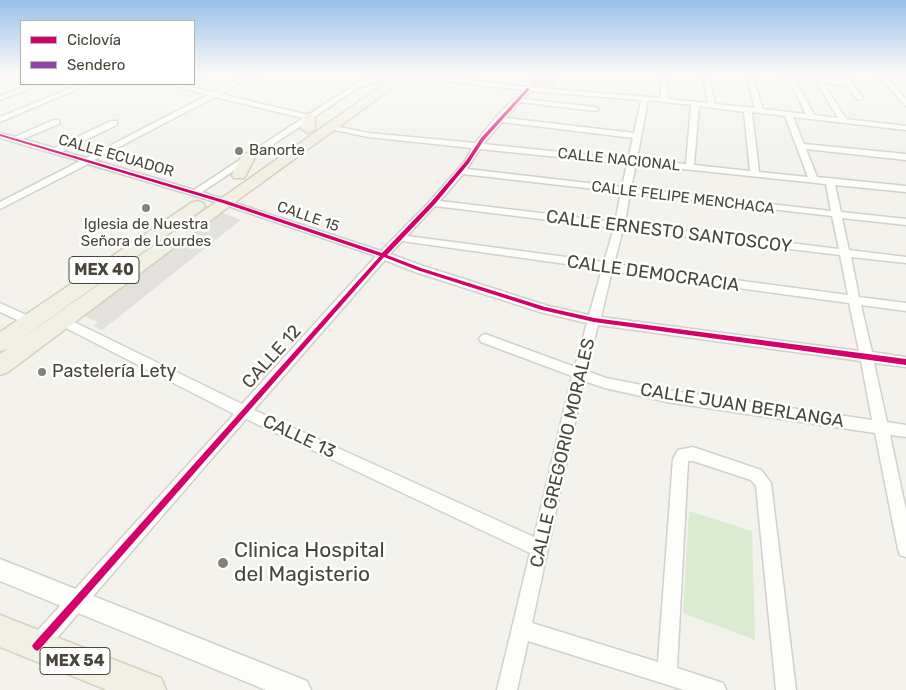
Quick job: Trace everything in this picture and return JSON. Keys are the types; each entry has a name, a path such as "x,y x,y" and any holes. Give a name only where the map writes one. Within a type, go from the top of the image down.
{"main road":[{"name":"MEX 40","path":"0,343 209,197 337,104"},
{"name":"MEX 40","path":"0,366 62,321 209,197 333,127 367,104"},
{"path":"239,175 248,158"},
{"name":"MEX 54","path":"0,632 149,690"}],"street":[{"path":"20,104 29,107"},
{"path":"0,120 36,104"},
{"path":"0,206 198,104"},
{"path":"247,104 309,123"},
{"path":"209,197 248,158 309,123 332,104"},
{"name":"CALLE 12","path":"37,646 383,255 433,203 473,157 482,138 513,104"},
{"path":"534,104 592,119 637,136"},
{"path":"592,119 597,104"},
{"name":"CALLE GREGORIO MORALES","path":"507,690 579,375 619,226 644,104"},
{"path":"690,168 695,104"},
{"path":"697,104 906,128"},
{"path":"758,104 760,112"},
{"path":"805,104 812,118"},
{"path":"833,104 844,122"},
{"path":"748,111 755,174"},
{"path":"789,116 814,180"},
{"path":"499,120 592,119"},
{"path":"15,140 56,122"},
{"path":"55,152 114,123"},
{"name":"CALLE NACIONAL","path":"333,127 368,135 906,189"},
{"name":"CALLE ECUADOR","path":"0,135 209,197"},
{"path":"801,146 906,157"},
{"name":"CALLE FELIPE MENCHACA","path":"461,171 906,222"},
{"path":"830,182 906,549"},
{"name":"CALLE 15","path":"209,197 515,300 594,320 906,362"},
{"name":"CALLE ERNESTO SANTOSCOY","path":"433,203 906,260"},
{"name":"CALLE DEMOCRACIA","path":"400,238 906,307"},
{"path":"0,307 30,322"},
{"name":"CALLE 13","path":"62,321 244,412 540,549"},
{"name":"CALLE JUAN BERLANGA","path":"485,338 579,375 605,383 667,396 906,431"},
{"path":"667,674 681,459 683,455 693,454 756,475 763,483 786,690"},
{"path":"0,570 298,690"},
{"path":"521,629 716,690"}],"green space":[{"path":"689,511 752,531 755,640 683,613"}],"shaded area":[{"path":"221,212 241,220 102,330 93,326 98,322 84,316"}],"cycle path":[{"path":"37,646 375,264 433,203 468,162 482,139 514,104"},
{"path":"0,135 225,202 419,269 544,309 594,320 906,362"}],"place":[{"name":"Banorte","path":"239,151"},
{"name":"Iglesia de Nuestra Señora de Lourdes","path":"146,208"},
{"name":"Pastelería Lety","path":"42,372"},
{"name":"Clinica Hospital del Magisterio","path":"223,563"}]}
